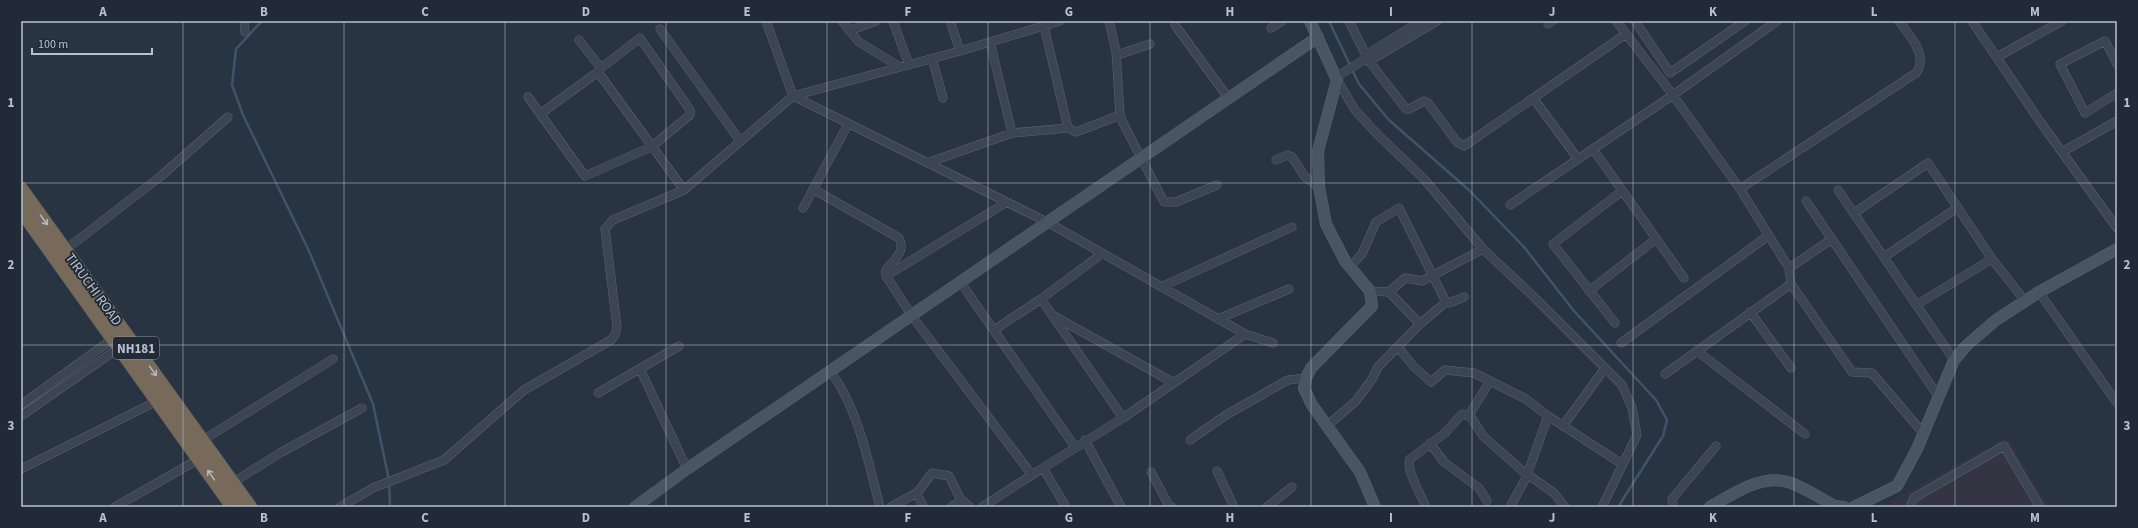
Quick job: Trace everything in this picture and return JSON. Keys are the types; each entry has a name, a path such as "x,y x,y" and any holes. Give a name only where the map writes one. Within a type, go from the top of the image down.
{"highway":[{"name":"TIRUCHI ROAD","path":"21,189 250,507"},
{"name":"NH181","path":"24,219 117,343 233,507"}],"street":[{"path":"244,21 245,32"},
{"path":"766,21 792,96 1049,223 1245,334 1273,343"},
{"path":"842,21 859,42 871,51 900,67"},
{"path":"849,31 876,21"},
{"path":"893,21 909,65"},
{"path":"950,21 960,51"},
{"path":"1109,21 1117,55 1120,115 1164,202 1176,202 1217,185"},
{"path":"1174,21 1175,25 1229,99"},
{"path":"1271,28 1282,21"},
{"path":"1310,21 1336,79 1355,110 1424,179 1483,249 1622,385 1632,408 1637,434 1602,507"},
{"path":"1349,21 1367,58 1406,109 1409,110 1424,101 1428,103 1457,142 1464,146 1626,34"},
{"path":"1375,507 1360,472 1328,425 1312,405 1304,388 1306,378 1312,368 1372,306 1370,291 1345,261 1326,224 1319,187 1318,151 1336,79 1421,21"},
{"path":"1367,58 1437,21"},
{"path":"1616,21 1673,95 1740,189 1789,268 1791,284 1852,372 1872,373 1923,433"},
{"path":"1635,21 1670,73 1746,21"},
{"path":"1510,205 1673,95 1777,21"},
{"path":"1740,189 1916,73 1921,66 1921,56 1899,21"},
{"path":"1972,21 2062,152 2117,228"},
{"path":"1997,58 2062,21"},
{"path":"340,507 360,495 384,484 444,460 524,390 611,340 617,326 605,229 612,220 684,190 792,96 960,51 1055,22"},
{"path":"1044,26 1068,128"},
{"path":"660,29 740,141"},
{"path":"528,97 540,114 585,176 651,147 690,115 690,110 640,38 600,70 540,114"},
{"path":"635,507 687,469 1318,38"},
{"path":"579,40 651,147 684,190"},
{"path":"2117,64 2105,41 2060,64 2085,113 2117,93"},
{"path":"990,42 1012,133"},
{"path":"1117,55 1150,44"},
{"path":"932,58 943,98"},
{"path":"1537,103 1578,160"},
{"path":"927,163 1012,133 1068,128 1076,132 1120,115"},
{"path":"65,250 160,176 228,117"},
{"path":"2062,152 2117,121"},
{"path":"803,208 848,124"},
{"path":"1593,149 1684,278"},
{"path":"1276,160 1287,155 1292,157 1305,177 1319,187"},
{"path":"1854,213 1928,164 1992,259 2025,302"},
{"path":"812,189 900,238 903,245 902,251 886,270 886,276 912,316 1032,475"},
{"path":"1838,190 1954,360"},
{"path":"1615,323 1553,244 1622,191"},
{"path":"1806,201 1938,396"},
{"path":"886,276 1007,202"},
{"path":"1350,267 1362,254 1376,222 1398,208 1446,302"},
{"path":"1884,257 1957,208"},
{"path":"1161,287 1292,227"},
{"path":"1621,343 1768,236"},
{"path":"1589,290 1656,239"},
{"path":"1789,268 1832,239"},
{"path":"1389,292 1405,278 1422,281 1483,249"},
{"path":"1854,507 1897,486 1917,449 1954,360 1967,344 1986,328 2039,292 2117,249"},
{"path":"994,330 1041,299 1103,254"},
{"path":"1916,305 1992,259"},
{"path":"961,283 1075,447"},
{"path":"1665,374 1791,284"},
{"path":"1218,319 1290,289"},
{"path":"1370,291 1389,292 1420,324"},
{"path":"2039,292 2117,403"},
{"path":"1328,425 1356,401 1372,379 1378,367 1420,324 1446,302 1449,303 1464,297"},
{"path":"1041,299 1123,418"},
{"path":"1750,312 1792,368"},
{"path":"1052,315 1174,383"},
{"path":"982,507 1085,440 1123,418 1245,334"},
{"path":"21,404 117,343"},
{"path":"21,416 117,343"},
{"path":"598,393 679,346"},
{"path":"1398,347 1414,367 1431,382 1445,370 1474,373 1526,399 1548,416 1622,464"},
{"path":"1697,351 1805,434"},
{"path":"203,440 333,359"},
{"path":"1563,426 1605,368"},
{"path":"640,369 687,469"},
{"path":"831,372 844,390 866,451 880,507"},
{"path":"1190,440 1226,415 1288,380 1306,378"},
{"path":"1469,415 1490,381"},
{"path":"21,469 158,401"},
{"path":"232,483 280,453 362,408"},
{"path":"1426,507 1408,463 1430,443 1445,433 1462,414 1469,415 1483,436 1527,475 1560,498 1565,507"},
{"path":"1510,507 1527,475 1548,416"},
{"path":"1085,440 1121,507"},
{"path":"1430,443 1444,462 1479,488 1487,501"},
{"path":"1674,507 1672,499 1716,446"},
{"path":"1910,507 1914,498 2004,446 2040,507"},
{"path":"115,507 199,459"},
{"path":"1043,468 1066,507"},
{"path":"1217,471 1234,507"},
{"path":"1151,472 1169,506 1172,507"},
{"path":"891,507 916,493 932,473 949,476 962,500 970,507"},
{"path":"1710,507 1743,488 1775,480 1788,482 1835,506 1844,507"},
{"path":"1267,507 1292,487"},
{"path":"916,493 924,507"},
{"path":"951,507 962,500"}],"shaded area":[{"path":"2007,437 2049,507 1881,507"}],"waterway":[{"path":"262,21 236,49 232,85 243,115 309,251 373,404 389,480 390,507"},
{"path":"1329,21 1359,84 1389,120 1470,191 1524,247 1574,311 1656,400 1667,420 1663,436 1618,507"}]}
